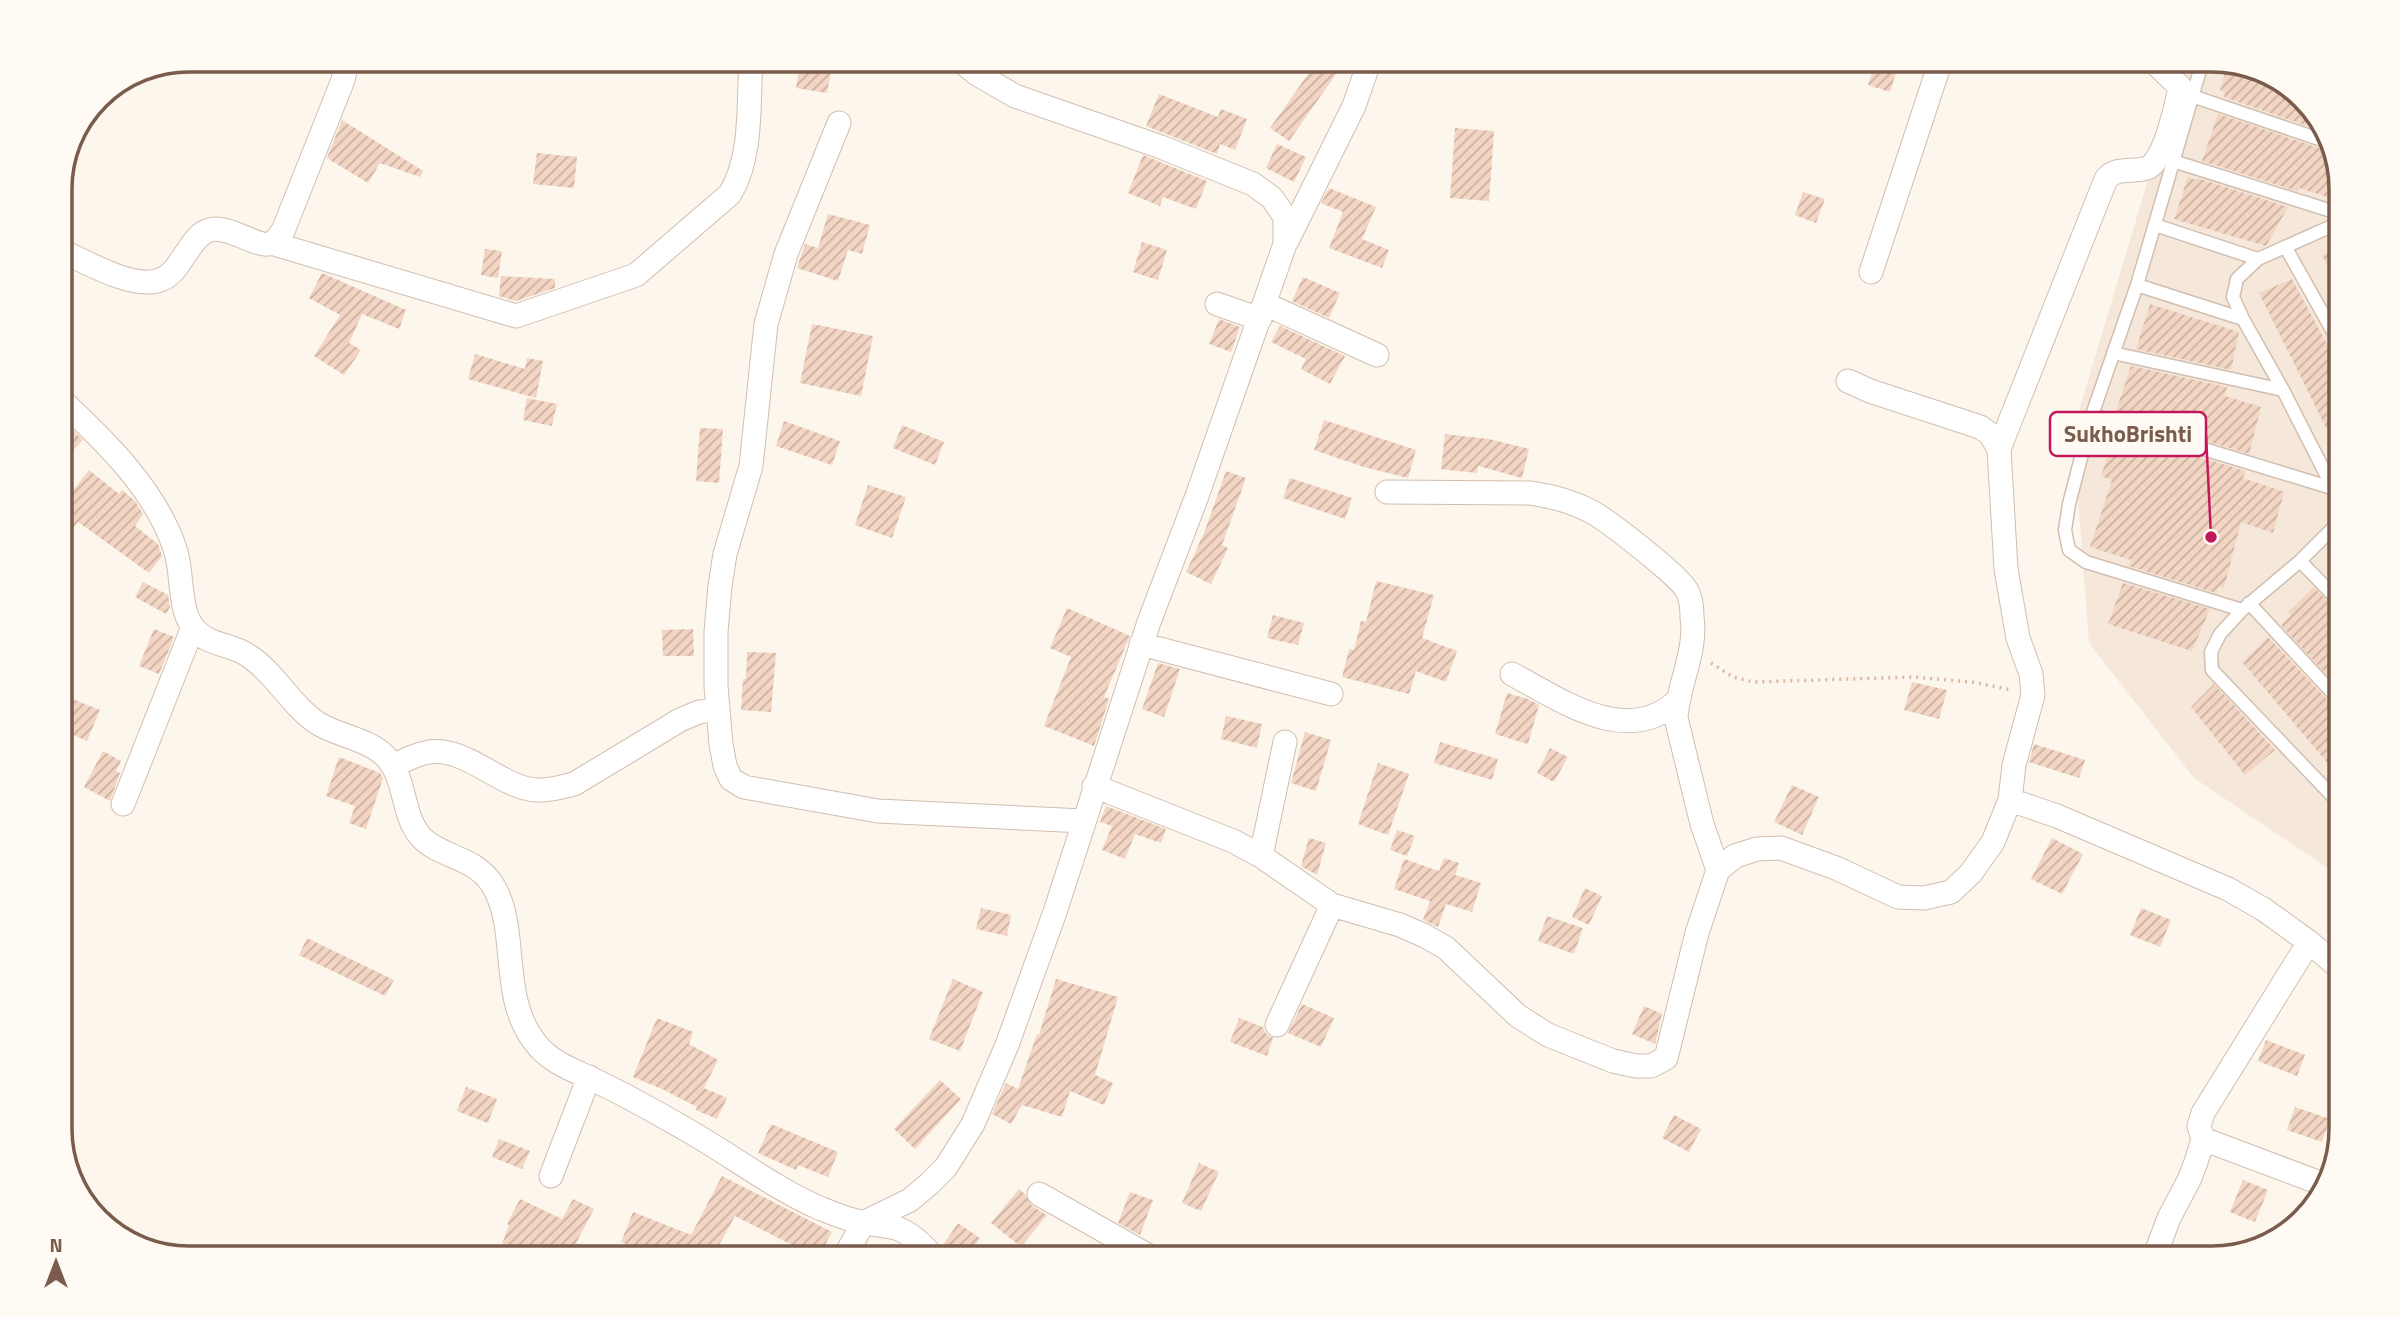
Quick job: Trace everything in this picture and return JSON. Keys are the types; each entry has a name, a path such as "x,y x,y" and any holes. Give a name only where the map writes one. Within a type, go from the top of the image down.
{"street":[{"path":"271,243 283,231 344,72"},
{"path":"72,255 126,279 158,281 172,273 200,234 210,229 220,229 263,244 271,243 516,316 636,275 730,194 740,177 747,133 750,72"},
{"path":"975,72 1015,96 1161,147 1253,184 1272,198 1285,217 1286,244"},
{"path":"851,1246 863,1223 910,1200 929,1184 946,1167 973,1124 1007,1045 1055,912 1141,644 1197,496 1286,244 1354,106 1366,72"},
{"path":"1871,272 1937,72"},
{"path":"1094,786 1233,841 1261,856 1332,905 1400,925 1446,947 1518,1016 1548,1035 1613,1061 1651,1066 1666,1058 1697,933 1718,870 1735,856 1757,849 1782,848 1836,868 1898,897 1924,898 1951,892 1970,873 1993,842 2010,800 2014,765 2032,695 2031,674 2018,638 2006,569 1999,449 2106,179 2116,171 2147,168 2154,165 2161,156 2180,87 2164,72"},
{"path":"839,123 786,254 766,324 751,466 725,554 716,632 718,709 725,766 731,779 744,787 878,811 1083,821"},
{"path":"1217,304 1262,312 1377,355"},
{"path":"1848,381 1870,391 1980,427 1990,434 1999,449"},
{"path":"72,412 132,475 163,521 176,550 187,614 193,627 207,641 234,647 252,658 300,710 322,726 383,753 394,766 402,783 412,826 424,841 468,862 490,880 500,897 519,1016 538,1047 562,1065 686,1129 772,1185 841,1217 899,1229 914,1237 923,1246"},
{"path":"1387,492 1531,493 1551,496 1595,513 1676,576 1688,591 1693,618 1693,639 1676,701 1676,718 1702,824 1718,870"},
{"path":"123,804 193,627"},
{"path":"1141,644 1331,694"},
{"path":"1512,674 1579,709 1621,721 1651,719 1665,712 1676,701"},
{"path":"394,766 417,754 447,753 520,786 537,790 556,789 574,784 680,720 699,712 718,709"},
{"path":"1261,856 1285,742"},
{"path":"2010,800 2057,816 2228,889 2263,909 2329,958"},
{"path":"1277,1025 1332,905"},
{"path":"2158,1246 2169,1218 2190,1178 2203,1139 2199,1126 2203,1113 2309,942"},
{"path":"551,1176 589,1077"},
{"path":"2203,1139 2317,1182"},
{"path":"1039,1194 1131,1246"}],"lane":[{"path":"2199,72 2137,285 2092,415 2069,504 2065,530 2069,550 2087,562 2245,606 2329,690"},
{"path":"2192,96 2318,138"},
{"path":"2173,161 2329,210"},
{"path":"2155,225 2258,259"},
{"path":"2329,228 2258,259 2237,279 2233,297 2329,482"},
{"path":"2286,248 2329,325"},
{"path":"2137,285 2243,319"},
{"path":"2113,353 2283,390"},
{"path":"2092,415 2329,487"},
{"path":"2329,532 2300,561 2245,606 2220,634 2211,652 2213,670 2329,791"},
{"path":"2300,561 2329,591"}],"path":[{"path":"1693,639 1704,657 1716,668 1733,677 1753,682 1914,677 1972,682 2032,695"}],"shaded area":[{"path":"2178,72 2227,73 2264,84 2289,101 2317,137 2327,166 2329,869 2194,778 2089,643 2073,431"}],"building":[{"path":"799,72 831,72 827,93 796,88"},
{"path":"1310,72 1338,72 1289,141 1270,128"},
{"path":"1872,72 1896,72 1890,92 1868,85"},
{"path":"2225,73 2264,84 2289,101 2311,127 2224,97 2225,92 2220,90"},
{"path":"1159,94 1218,117 1221,109 1247,119 1235,150 1220,144 1217,154 1146,126"},
{"path":"2218,114 2322,149 2327,166 2329,197 2299,188 2297,191 2202,161"},
{"path":"342,120 423,171 420,177 380,163 368,183 327,158"},
{"path":"1455,128 1494,131 1489,201 1450,198"},
{"path":"1277,144 1306,157 1294,182 1266,168"},
{"path":"537,153 577,157 574,188 533,184"},
{"path":"1143,155 1207,181 1196,209 1163,197 1160,206 1128,193"},
{"path":"2188,177 2288,207 2266,246 2174,219"},
{"path":"1329,188 1376,207 1362,239 1389,250 1382,268 1329,248 1343,212 1321,203"},
{"path":"1803,192 1825,199 1816,223 1795,215"},
{"path":"828,214 870,225 862,254 848,250 838,281 797,268 805,244 818,248"},
{"path":"1142,242 1167,250 1158,280 1133,272"},
{"path":"485,249 502,251 498,278 481,275"},
{"path":"2329,252 2329,269 2322,255"},
{"path":"322,273 406,310 399,329 362,314 349,343 361,350 344,375 314,356 340,315 309,298"},
{"path":"501,276 555,279 555,288 516,301 499,296"},
{"path":"1303,277 1340,293 1329,318 1292,301"},
{"path":"2292,279 2329,348 2329,434 2259,293"},
{"path":"2150,304 2239,332 2231,370 2136,349"},
{"path":"1219,319 1240,327 1231,352 1209,344"},
{"path":"812,324 873,336 861,396 800,383"},
{"path":"1280,326 1345,356 1330,384 1301,369 1306,359 1271,342"},
{"path":"475,354 525,369 527,358 543,361 536,398 468,379"},
{"path":"2131,366 2227,387 2225,396 2261,407 2249,454 2121,415 2122,412 2116,411"},
{"path":"527,398 557,404 552,426 523,420"},
{"path":"1324,420 1416,450 1408,478 1314,450"},
{"path":"784,421 840,441 832,465 776,446"},
{"path":"902,425 944,442 935,465 893,448"},
{"path":"700,428 723,429 719,483 696,481"},
{"path":"72,429 83,440 72,451"},
{"path":"2116,431 2245,471 2243,478 2284,492 2273,533 2241,522 2224,588 2219,587 2216,593 2129,566 2131,560 2090,547 2112,480 2101,476"},
{"path":"1445,434 1489,439 1529,449 1522,478 1478,466 1477,473 1441,469"},
{"path":"89,470 119,494 122,490 135,501 143,514 135,526 158,544 162,556 149,573 78,522 72,530 72,492"},
{"path":"1226,471 1246,478 1222,545 1228,548 1211,584 1186,572 1204,533"},
{"path":"1290,478 1352,498 1345,519 1283,498"},
{"path":"868,485 906,497 892,538 855,525"},
{"path":"1376,581 1434,595 1422,638 1457,651 1446,682 1416,671 1409,694 1342,677 1349,649 1354,650 1361,621 1366,622"},
{"path":"143,582 168,595 170,607 166,614 135,597"},
{"path":"2123,583 2210,609 2192,651 2108,624"},
{"path":"2314,587 2329,603 2329,677 2281,625 2291,615 2288,612"},
{"path":"1067,608 1130,636 1104,697 1109,699 1094,746 1044,726 1071,657 1050,648"},
{"path":"1273,615 1304,623 1298,645 1267,638"},
{"path":"154,629 174,637 159,674 139,666"},
{"path":"693,629 694,656 663,656 662,630"},
{"path":"2268,637 2329,702 2329,765 2242,662"},
{"path":"747,652 776,653 771,712 741,710"},
{"path":"1158,663 1180,669 1164,717 1142,709"},
{"path":"1912,682 1947,690 1939,719 1904,710"},
{"path":"2214,684 2275,750 2245,775 2191,707"},
{"path":"1507,693 1539,705 1528,744 1495,734"},
{"path":"72,699 100,710 87,741 72,734"},
{"path":"1226,716 1262,724 1257,748 1221,739"},
{"path":"1305,732 1331,740 1316,791 1291,783"},
{"path":"1440,742 1498,759 1492,780 1434,763"},
{"path":"2034,744 2085,760 2079,778 2029,762"},
{"path":"1550,748 1568,757 1554,782 1537,773"},
{"path":"103,751 121,761 116,771 120,773 110,801 84,787"},
{"path":"339,757 380,773 383,778 366,829 349,823 355,806 326,796"},
{"path":"1378,763 1409,774 1388,835 1358,824"},
{"path":"1792,785 1819,797 1802,835 1774,822"},
{"path":"1106,806 1166,829 1161,843 1135,834 1125,859 1102,850 1112,826 1100,822"},
{"path":"1397,830 1415,836 1407,856 1390,850"},
{"path":"1309,838 1326,843 1317,875 1301,866"},
{"path":"2052,838 2083,854 2062,894 2031,879"},
{"path":"1444,858 1459,863 1455,875 1481,883 1472,912 1446,904 1438,927 1423,920 1430,901 1394,889 1404,859 1439,871"},
{"path":"1585,888 1602,896 1589,925 1572,917"},
{"path":"981,908 1011,915 1007,936 976,929"},
{"path":"2141,908 2171,920 2160,947 2130,935"},
{"path":"1547,916 1583,928 1574,954 1538,941"},
{"path":"307,938 394,980 385,996 299,955"},
{"path":"953,979 983,992 960,1051 929,1039"},
{"path":"1056,979 1118,997 1095,1075 1113,1083 1104,1105 1070,1091 1062,1117 1022,1105 1011,1124 992,1114 1006,1083 1018,1089 1037,1034 1039,1035"},
{"path":"1302,1004 1334,1018 1321,1047 1288,1033"},
{"path":"1644,1006 1662,1014 1655,1044 1632,1034"},
{"path":"657,1018 693,1032 689,1044 718,1060 704,1088 727,1098 717,1119 696,1110 697,1107 662,1089 633,1077"},
{"path":"1239,1018 1263,1027 1266,1034 1273,1038 1267,1056 1230,1042"},
{"path":"2266,1040 2305,1055 2297,1076 2258,1061"},
{"path":"940,1080 961,1099 915,1149 894,1129"},
{"path":"466,1087 497,1099 488,1123 457,1111"},
{"path":"2295,1107 2329,1119 2322,1142 2287,1130"},
{"path":"1674,1115 1701,1129 1689,1152 1662,1138"},
{"path":"771,1124 838,1152 828,1177 798,1165 796,1170 758,1153"},
{"path":"499,1139 530,1151 522,1169 492,1157"},
{"path":"1199,1163 1219,1172 1201,1211 1182,1203"},
{"path":"722,1176 832,1232 824,1246 794,1246 735,1216 719,1246 632,1246 621,1242 633,1212 691,1235"},
{"path":"2243,1180 2268,1190 2255,1222 2230,1212"},
{"path":"1019,1189 1032,1206 1047,1215 1022,1246 991,1223"},
{"path":"1130,1192 1153,1200 1140,1235 1118,1223"},
{"path":"520,1199 562,1219 573,1199 594,1209 576,1243 581,1246 501,1246 509,1225 507,1224"},
{"path":"958,1223 980,1238 974,1246 943,1245"}],"place":[{"name":"SukhoBrishti","path":"2211,537"}]}
